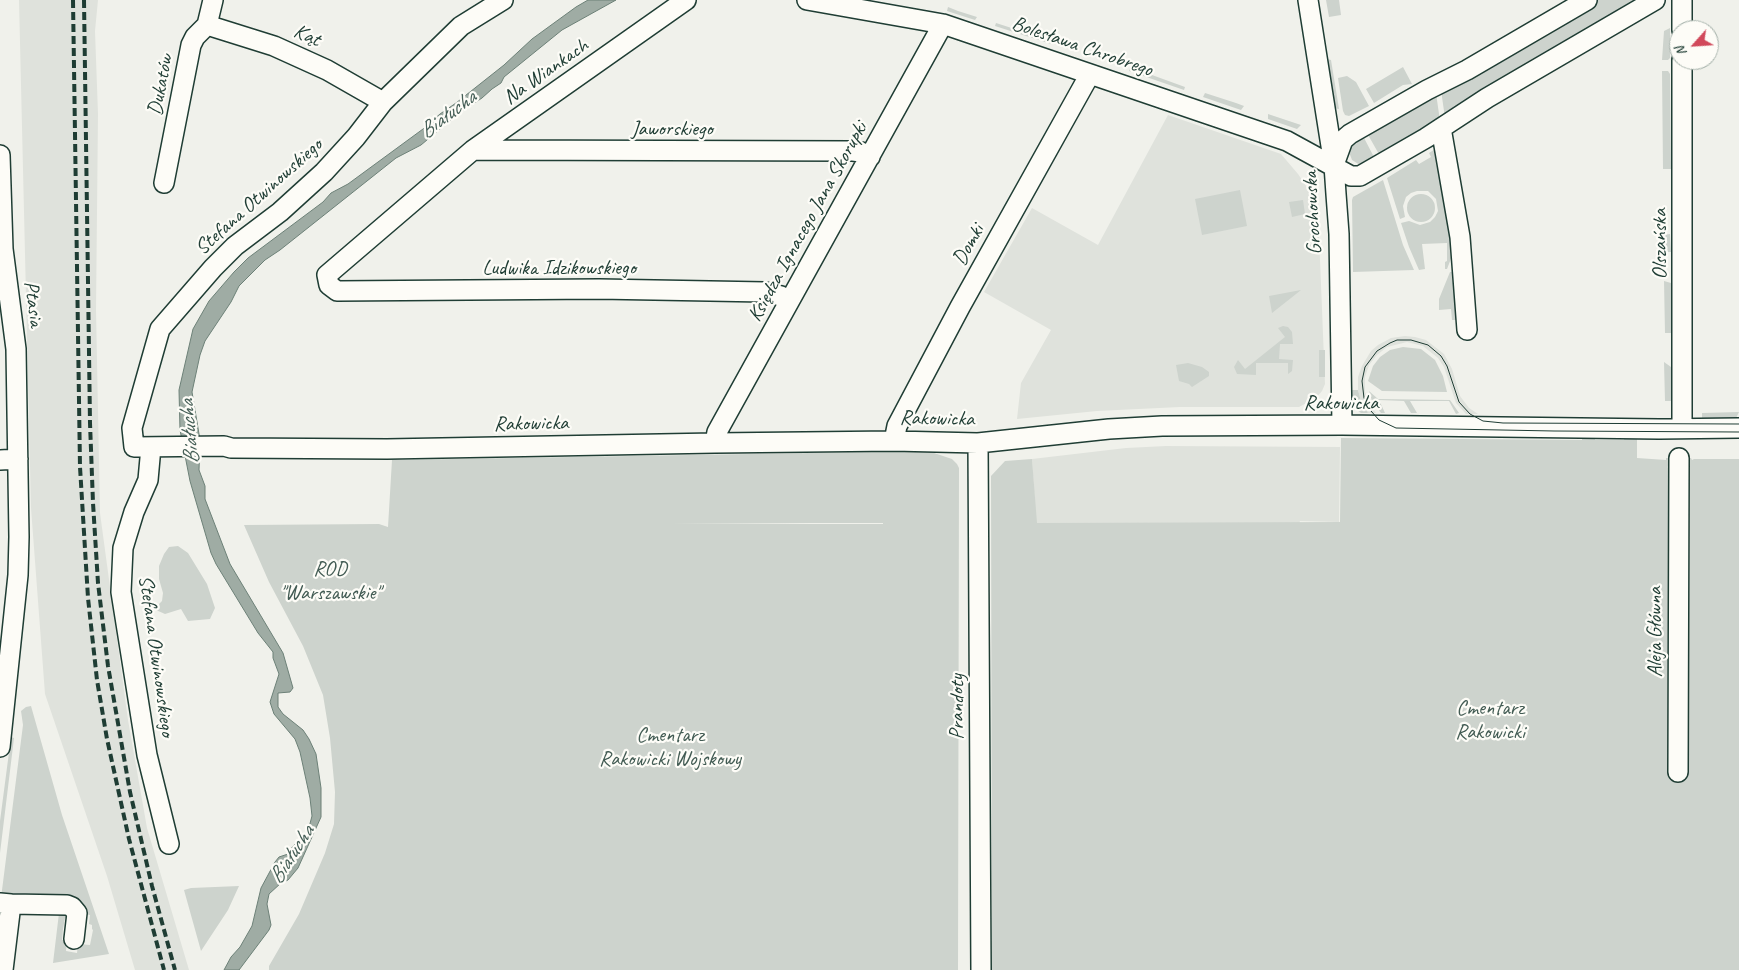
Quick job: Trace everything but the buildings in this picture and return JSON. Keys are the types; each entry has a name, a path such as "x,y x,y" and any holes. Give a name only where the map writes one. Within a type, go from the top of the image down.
{"street":[{"name":"Dukatów","path":"164,183 192,45 195,37 207,26 213,0"},
{"name":"Stefana Otwinowskiego","path":"169,844 147,756 120,592 123,548 134,512 148,480 149,447 132,428 160,329 213,268 235,246 280,212 324,172 356,137 383,102 461,26 503,0"},
{"name":"Na Wiankach","path":"329,285 327,275 473,150 686,0"},
{"name":"Bolesława Chrobrego","path":"808,0 943,24 1287,141 1351,176 1360,176 1441,128"},
{"name":"Grochowska","path":"1308,0 1334,166 1339,234 1342,425"},
{"path":"1334,166 1343,140 1350,134 1427,90 1462,73 1586,0"},
{"path":"1466,330 1460,237 1441,128 1487,98 1655,0"},
{"path":"1682,0 1682,20"},
{"name":"Księdza Ignacego Jana Skorupki","path":"715,443 717,432 943,24"},
{"name":"Kąt","path":"207,26 274,46 327,70 383,102"},
{"name":"Olszańska","path":"1682,70 1682,428"},
{"name":"Domki","path":"894,441 897,426 960,307 1090,74"},
{"name":"Jaworskiego","path":"473,150 853,151 861,152 870,157"},
{"name":"Ptasia","path":"0,155 2,247 16,349 9,459 19,556 6,633 0,747"},
{"name":"Ludwika Idzikowskiego","path":"329,285 337,291 599,289 765,292 781,296 789,301"},
{"name":"Rakowicka","path":"149,447 224,446 232,448 387,450 715,443 894,441 978,443 1144,427 1342,425 1739,428"},
{"name":"Prandoty","path":"978,443 980,970"},
{"name":"Aleja Główna","path":"1678,772 1679,458"},
{"path":"3,970 5,904 66,905 72,908 77,913 74,939"}],"shaded area":[{"path":"19,0 98,0 95,31 98,114 96,310 100,513 128,720 147,828 189,970 135,970 107,876 45,694 31,508"},
{"path":"1168,115 1281,154 1308,189 1318,210 1325,384 1322,391 1316,398 1299,407 1180,407 1097,411 1017,419 1021,383 1051,330 984,292 1032,208 1098,245"},
{"path":"1405,336 1426,340 1444,354 1452,369 1460,396 1469,408 1478,414 1466,414 1456,403 1444,367 1438,358 1423,346 1407,342 1387,347 1369,365 1365,377 1365,392 1376,413 1368,413 1361,401 1358,390 1358,377 1362,366 1371,351 1378,345 1391,338"},
{"path":"1166,446 1340,447 1339,522 1300,521 1299,524 1036,523 1032,459 1126,448"}],"green space":[{"path":"1326,0 1339,0 1341,15 1329,17"},
{"path":"1594,0 1646,0 1445,118 1441,90"},
{"path":"948,7 977,17 975,20 947,11"},
{"path":"996,23 1052,41 1051,44 995,26"},
{"path":"1669,28 1668,60 1662,60 1664,31"},
{"path":"1327,59 1331,60 1339,109 1334,108"},
{"path":"1130,67 1185,87 1184,90 1129,71"},
{"path":"1403,67 1412,84 1403,85 1374,103 1366,89"},
{"path":"1662,71 1668,71 1670,74 1671,169 1663,169"},
{"path":"1347,76 1356,82 1369,106 1349,116 1345,115 1343,111 1338,78"},
{"path":"1205,93 1244,106 1241,110 1203,97"},
{"path":"1436,93 1440,121 1380,156 1367,133"},
{"path":"1268,114 1301,125 1297,129 1268,119"},
{"path":"1363,136 1375,159 1360,165 1352,160 1349,152 1352,143"},
{"path":"1440,146 1457,243 1447,269 1445,269 1445,262 1447,261 1447,243 1422,244 1425,269 1419,270 1401,223 1409,221 1420,225 1430,222 1438,211 1436,199 1428,191 1411,193 1406,197 1403,206 1405,217 1400,219 1387,178 1416,160 1419,164 1431,157 1429,153"},
{"path":"1383,180 1403,245 1414,270 1353,272 1352,200 1353,197"},
{"path":"1240,190 1247,226 1202,235 1195,199"},
{"path":"1421,194 1431,198 1435,208 1431,218 1421,222 1411,218 1407,208 1411,198"},
{"path":"1303,200 1305,214 1292,217 1289,202"},
{"path":"1670,234 1671,252 1664,252 1663,235"},
{"path":"1457,271 1460,320 1452,320 1451,309 1439,310 1439,299 1450,272"},
{"path":"1664,281 1671,283 1671,333 1665,333"},
{"path":"1301,290 1291,298 1272,313 1269,296"},
{"path":"1288,327 1292,332 1293,344 1280,344 1279,359 1293,360 1292,371 1288,374 1288,363 1256,363 1256,375 1237,374 1234,367 1238,360 1245,369 1285,337 1278,328"},
{"path":"1403,347 1421,349 1435,360 1443,376 1447,392 1382,391 1368,381 1373,366 1380,357 1390,350"},
{"path":"1319,350 1325,350 1325,377 1319,377"},
{"path":"1664,362 1671,367 1672,401 1665,401"},
{"path":"1188,363 1202,367 1209,372 1209,376 1192,387 1179,381 1176,365"},
{"path":"1351,390 1358,390 1361,401 1368,413 1361,413 1355,409"},
{"path":"1369,391 1378,399 1450,400 1459,413 1456,414 1449,401 1410,401 1417,413 1411,413 1404,401 1379,400 1385,413 1381,413 1372,401"},
{"path":"1739,412 1736,418 1702,419 1702,413"},
{"name":"Cmentarz Rakowicki","path":"1341,438 1582,440 1582,438 1595,438 1595,440 1624,440 1624,438 1637,438 1637,458 1666,460 1666,458 1691,458 1692,460 1739,459 1739,970 992,970 991,476 1005,461 1032,459 1037,523 1340,522"},
{"name":"Cmentarz Rakowicki Wojskowy","path":"928,451 952,459 959,468 958,970 269,970 269,966 299,914 325,853 334,824 335,792 330,738 323,695 303,646 269,582 244,525 379,524 388,527 392,460","holes":["672,523 883,523 883,524"]},
{"path":"178,546 188,553 207,584 215,608 210,619 188,621 181,609 165,614 156,610 162,601 163,593 159,579 159,566 169,547"},
{"path":"31,706 62,815 109,954 53,963 59,913 68,913 70,918 65,918 63,929 62,940 67,940 66,951 77,953 78,944 90,945 93,930 92,925 89,924 90,915 1,898 23,725 21,711"},
{"path":"11,737 14,738 0,853 0,821"},
{"path":"239,886 228,910 201,951 184,890"}],"water":[{"name":"Białucha","path":"588,0 616,0 562,30 504,77 501,83 482,98 459,113 421,145 396,158 265,260 239,286 231,302 205,341 192,392 200,440 199,470 205,486 205,499 230,564 283,653 293,688 290,692 278,693 278,707 283,714 303,730 309,739 316,754 321,788 321,817 298,868 288,880 281,883 269,894 267,904 271,925 269,930 239,970 224,970 252,926 261,888 275,862 279,857 288,854 308,831 312,816 300,752 295,739 274,714 270,702 279,674 273,658 273,652 258,633 216,564 190,481 180,430 179,390 193,329 209,301 248,258 323,202 331,193 348,184 423,129 504,65 532,39"}],"tram line":[{"path":"1739,424 1503,423 1483,421 1470,414 1459,402 1447,366 1441,356 1428,345 1411,340 1397,340 1377,351 1365,367 1362,381 1364,398 1371,411 1379,420 1396,428 1739,432"}],"railway":[{"path":"73,0 80,467 88,598 97,680 107,739 129,839 164,970"},
{"path":"84,0 90,423 98,583 108,666 130,792 152,886 175,970"}],"park label":[{"name":"ROD \"Warszawskie\"","path":"330,581"}]}
